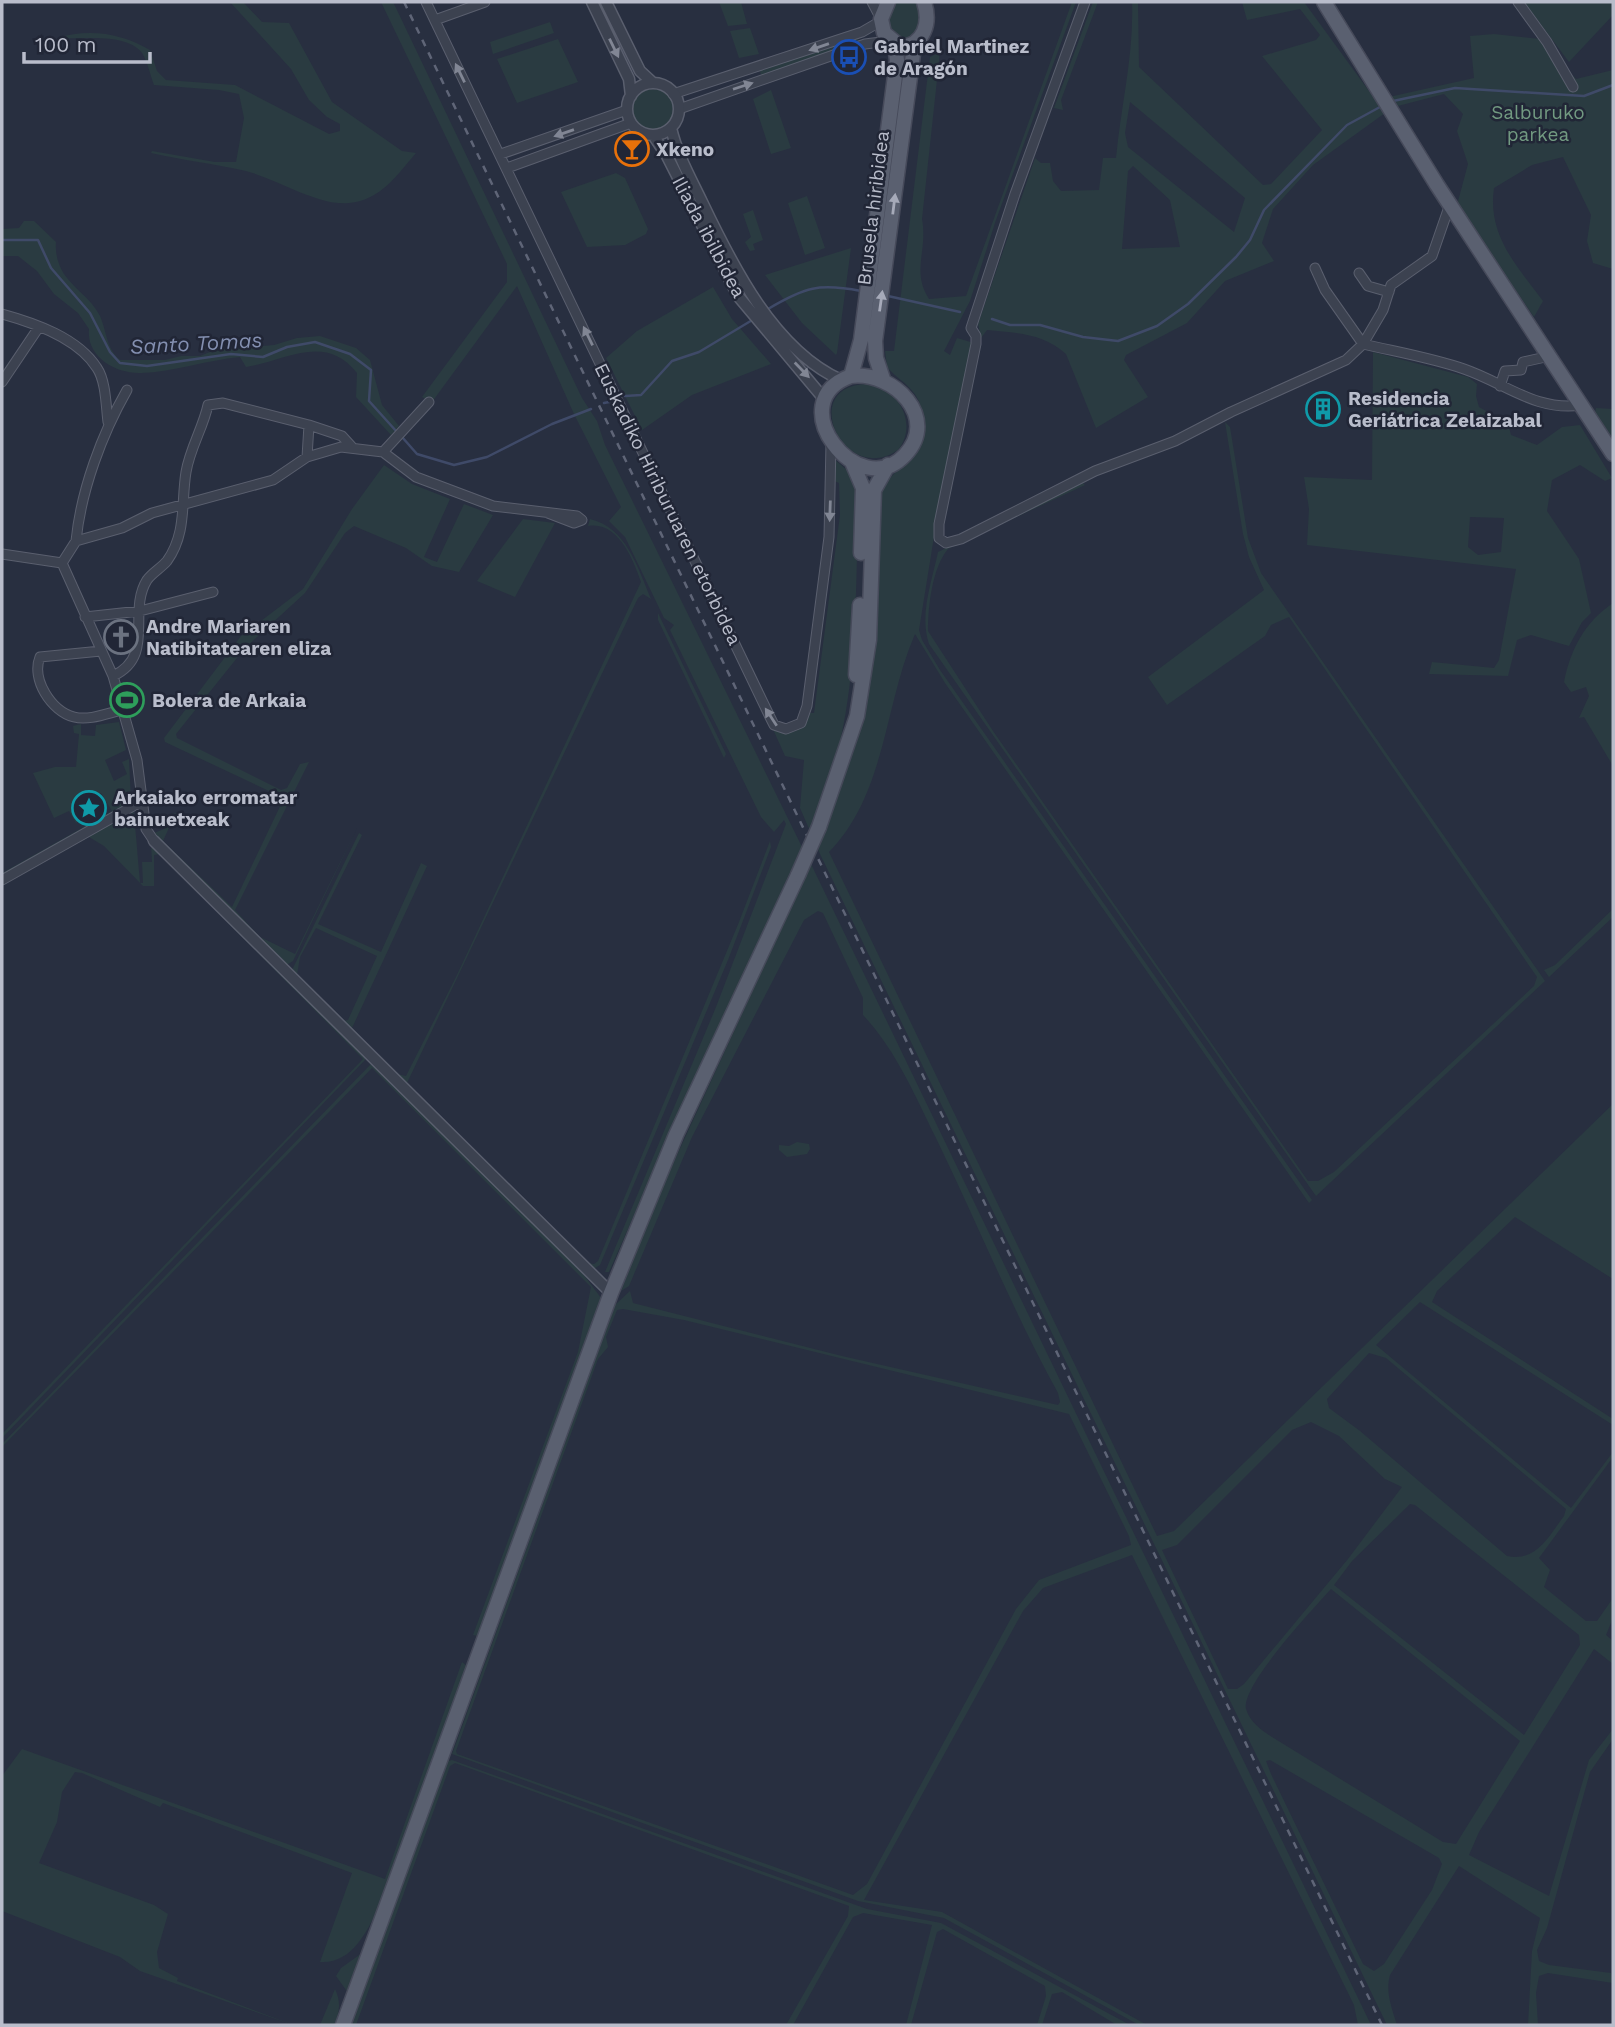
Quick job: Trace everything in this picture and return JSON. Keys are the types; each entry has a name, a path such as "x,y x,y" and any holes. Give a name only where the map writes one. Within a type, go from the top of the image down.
{"main road":[{"path":"888,2 881,20 892,43 905,47 918,42"},
{"name":"Brusela hiribidea","path":"846,378 869,330 913,54 926,27 924,2"},
{"path":"1316,2 1350,47"},
{"path":"1324,2 1450,204 1613,454"},
{"name":"Brusela hiribidea","path":"877,270 897,60 892,43"},
{"name":"Brusela hiribidea","path":"869,330 883,379"},
{"path":"846,378 883,379 905,396 916,423 910,448 900,459 888,465 873,467 852,462 831,443 822,418 825,400 846,378"},
{"path":"841,766 855,680 859,621 863,495 852,462"},
{"path":"343,2025 611,1293 676,1135 798,876 841,766 857,716 867,654 874,490 888,465"}],"street":[{"name":"Euskadiko Hiriburuaren etorbidea","path":"426,2 770,717 774,724 786,729 801,723 807,706 829,537 831,443"},
{"path":"435,20 485,2"},
{"path":"592,2 625,70 631,96"},
{"path":"606,2 636,65 653,83 664,86 673,94 679,109 671,128 653,135 640,132 631,123 627,110 631,96 638,88 653,83"},
{"path":"673,94 862,32 881,20 872,2"},
{"path":"1085,2 1015,194 971,328 976,336 976,344 939,524 939,538 946,543 961,539 1095,471 1175,442 1231,412 1346,360 1363,344 1383,310 1391,285 1432,256 1450,204"},
{"path":"1518,2 1547,42 1573,87"},
{"path":"679,109 856,47 892,43"},
{"path":"500,154 627,110"},
{"path":"507,168 631,123"},
{"name":"Iliada ibilbidea","path":"671,128 677,150 725,250 748,289 786,337 819,369 846,378"},
{"name":"Iliada ibilbidea","path":"653,135 667,156 738,296 825,400"},
{"path":"1315,268 1325,290 1363,344 1465,369 1541,405 1562,408 1582,405"},
{"path":"1359,273 1368,286 1389,292"},
{"path":"2,314 39,327 69,342 99,370 108,422"},
{"path":"2,382 39,327"},
{"path":"1500,386 1505,371 1521,370 1523,362 1550,356"},
{"path":"62,563 76,541 78,521 108,422 127,390"},
{"path":"113,676 128,669 138,647 147,581 167,561 177,537 186,503 186,472 208,405 223,402 264,411 342,436 352,447"},
{"path":"383,452 429,402"},
{"path":"307,457 309,425"},
{"path":"76,541 122,528 152,513 273,480 307,457 324,450 352,447 383,452 416,477 475,499 509,509 548,513"},
{"path":"2,554 62,563"},
{"path":"62,563 113,676 137,760 146,829 154,841 611,1293"},
{"path":"85,617 141,611 213,592"},
{"path":"101,651 40,657 37,678 56,706 73,717 88,718 122,710"},
{"path":"2,880 142,801"}],"green space":[{"path":"230,2 243,2 262,22 289,23 332,102 402,151 416,153 379,192 360,201 337,203 246,171 151,153 152,151 215,162 236,162 244,118 239,94 154,85 144,57 135,46 102,38 57,38 81,33 116,36 150,50 157,71 166,80 235,85 329,134 340,131 340,124 327,117 309,100 291,69"},
{"path":"381,2 393,2 396,8 582,398 597,421 605,445 802,847 609,1272 605,1272 716,1007 786,824 784,820 774,832 761,817 670,630 674,625 664,618 625,537 609,521 621,507 574,414 517,286 432,402 422,397 507,282 507,264"},
{"path":"719,2 741,2 747,24 728,26"},
{"path":"894,2 917,2 922,14 916,37 900,43 888,19"},
{"path":"1072,2 1076,2 996,220 970,301 944,351 950,355 957,338 974,343 937,518 919,630 940,670 1312,1200 1309,1203 945,683 915,634 896,690 873,776 848,829 829,852 1157,1536 1174,1531 1613,1104 1613,1279 1515,1217 1437,1291 1432,1302 1613,1419 1613,1425 1420,1302 1376,1345 1571,1508 1613,1452 1613,1457 1539,1558 1550,1570 1544,1587 1586,1621 1597,1621 1613,1598 1613,1618 1606,1635 1613,1641 1613,1664 1594,1649 1479,1832 1469,1855 1549,1896 1589,1760 1613,1729 1613,1739 1590,1772 1547,1928 1537,1950 1539,1961 1549,1965 1611,1973 1613,1983 1548,1973 1539,1976 1536,1993 1538,2025 1528,2025 1532,1951 1540,1918 1459,1866 1390,1975 1389,1994 1397,2025 1387,2025 820,854 800,808 804,760 785,756 772,727 784,732 795,731 804,725 810,713 814,713 840,515 839,483 834,481 836,461 855,481 860,520 855,623 844,725 826,791 813,822 823,838 857,733 880,493 916,451 923,431 918,399 887,367 885,351 894,351 930,57 940,52 922,219 920,270 929,299 966,296","holes":["1369,1353 1386,1358 1566,1509 1564,1516 1534,1552 1517,1557 1507,1556 1360,1431 1329,1408 1327,1399","1311,1422 1339,1436 1385,1479 1402,1487 1348,1559 1244,1684 1237,1689 1228,1689 1162,1550 1177,1545 1292,1430","1410,1504 1415,1505 1579,1635 1580,1645 1524,1735 1334,1585 1352,1561","1331,1589 1520,1741 1456,1844 1443,1842 1272,1737 1250,1718 1246,1709 1255,1683 1266,1665","1270,1760 1439,1858 1442,1864 1432,1890 1384,1964 1374,1971 1363,1964 1266,1761"]},
{"path":"1093,2 1098,2 1061,100 1063,110 1054,108"},
{"path":"1132,2 1138,2 1139,67 1263,185 1271,184 1322,130 1262,56 1316,40 1320,35 1300,9 1247,20 1242,2 1304,2 1385,113 1313,165 1273,209 1262,243 1274,261 1225,281 1187,323 1126,355 1124,360 1148,397 1096,428 1066,354 1048,342 1029,335 987,330 981,338 978,324 1035,158 1041,163 1050,163 1053,181 1061,191 1099,190 1103,158 1116,158","holes":["1130,102 1245,198 1234,232 1128,147 1125,133","1133,166 1170,200 1180,247 1122,249 1128,171"]},
{"path":"1524,2 1613,2 1613,15 1569,62"},
{"path":"550,22 554,33 493,54 490,42"},
{"path":"750,28 759,54 739,58 730,31"},
{"name":"Salburuko parkea","path":"1494,34 1540,39 1576,79 1613,70 1613,269 1593,263 1587,241 1591,215 1563,157 1532,165 1494,188 1495,221 1506,249 1543,301 1534,317 1457,205 1468,164 1457,131 1463,114 1444,94 1394,107 1389,97 1474,78 1470,36"},
{"path":"858,38 859,42 761,75 760,71"},
{"path":"558,39 578,82 517,103 497,59"},
{"path":"653,89 668,95 674,110 668,125 653,131 638,125 632,110 638,95"},
{"path":"771,90 791,148 771,154 753,99"},
{"path":"616,173 625,178 648,229 646,234 625,245 587,247 561,192"},
{"path":"807,196 825,248 805,255 788,203"},
{"path":"753,210 763,240 753,244 755,250 750,251 745,242 751,237 743,214"},
{"path":"24,221 34,221 56,242 62,270 100,316 109,345 120,360 165,360 181,356 200,356 215,350 274,345 297,338 320,336 356,348 370,360 382,405 399,426 391,435 356,397 357,373 345,361 332,354 304,352 246,367 240,357 141,373 113,367 104,362 92,348 89,329 78,313 54,294 37,271 18,256 2,256 2,229 19,228"},
{"path":"851,248 836,355 802,323 765,275"},
{"path":"713,287 732,319 771,364 692,395 642,430 606,358 637,331"},
{"path":"1373,352 1468,377 1477,384 1479,407 1508,423 1511,435 1537,445 1562,427 1580,425 1612,478 1605,481 1580,465 1552,480 1547,511 1579,559 1591,613 1582,622 1569,646 1531,635 1517,640 1508,676 1429,674 1432,662 1494,668 1499,660 1516,569 1307,545 1309,509 1304,477 1372,480","holes":["1470,517 1504,518 1501,552 1478,555 1468,547"]},
{"path":"870,384 890,393 903,410 906,420 904,440 898,450 878,458 860,455 845,445 835,430 832,414 835,399 848,388"},
{"path":"1596,408 1613,409 1613,439 1595,413"},
{"path":"1225,422 1230,427 1248,538 1261,573 1545,981 1316,1196 929,644 926,633 926,610 938,552 1082,482 1085,485 948,549 935,577 928,631 993,731 1308,1181 1318,1181 1334,1172 1534,986 1537,977 1289,617 1271,625 1265,636 1167,705 1148,677 1264,590 1249,557 1243,534"},
{"path":"384,465 412,484 450,499 424,557 437,562 464,504 493,515 459,572 432,566 406,548 354,526 345,533 305,593 245,648 176,734 177,738 281,790 287,788 300,764 309,762 235,910 260,937 295,954 357,828 293,961 285,966 154,833 164,829 169,815 183,811 172,821 163,841 232,907 284,798 165,742 164,738 241,636 303,589 352,509"},
{"path":"523,519 555,523 515,597 477,581"},
{"path":"590,519 602,523 622,540 635,562 651,599 643,594 638,598 407,1083 575,1252 588,1263 594,1264 598,1261 770,841 771,847 728,960 600,1265 592,1270 292,973 359,833 362,835 318,924 381,952 421,863 427,866 352,1028 397,1074 406,1076 457,975 641,582 629,553 616,535 599,526 588,526","holes":["316,928 377,956 348,1020 344,1021 297,975 300,957"]},
{"path":"1613,603 1613,766 1584,717 1579,718 1589,696 1586,687 1571,692 1564,682 1575,647 1587,627"},
{"path":"658,613 726,754 724,758 658,620"},
{"path":"119,722 126,750 105,760 114,781 127,774 122,762 129,759 131,801 2,876 2,873 112,811 101,793 95,797 100,806 76,823 69,811 54,818 33,773 55,767 76,767 79,734 74,733 73,726 81,724 81,735 95,736 96,725"},
{"path":"131,810 134,813 140,883 104,846 89,837 2,885"},
{"path":"151,844 365,1057 365,1060 2,1438 2,1434 363,1059 160,854 154,855 154,886 143,886 140,883 143,883 142,862 152,862"},
{"path":"811,864 1371,2025 1358,2025 1354,2005 1132,1555 1043,1588 1023,1611 864,1900 942,1912 1147,2025 1139,2025 944,1918 858,1901 452,1754 615,1305 630,1291 633,1303 842,1356 1058,1405 1060,1402 912,1090 895,1058 863,1015 863,998 823,913 818,911 804,920 692,1137 629,1286 621,1291 653,1207","holes":["617,1310 684,1320 1069,1414 1129,1536 1131,1545 1039,1580 1016,1609 867,1884 853,1895 457,1754 456,1751 598,1359 608,1347 606,1337"]},
{"path":"1613,909 1613,917 1549,977 1544,970 1555,965"},
{"path":"371,1064 581,1271 601,1298 478,1636 473,1635 578,1352 591,1287 372,1068 2,1447"},
{"path":"797,1142 809,1144 807,1154 787,1157 779,1150 779,1145 789,1146"},
{"path":"462,1662 467,1666 379,1906 363,1936 350,1952 341,1958 320,1962 352,1873 163,1803 160,1807 82,1773 75,1772 62,1792 57,1822 39,1863 154,1905 168,1914 157,1952 159,1968 178,1978 177,1981 293,2025 140,1971 120,1957 2,1911 2,1776 22,1749 385,1879"},
{"path":"452,1760 867,1909 941,1923 1130,2025 1117,2025 1062,1992 1052,1994 1042,2025 1037,2025 1046,1996 1045,1986 943,1929 937,1932 911,2025 906,2025 932,1925 863,1913 853,1917 793,2025 786,2025 848,1916 849,1906 455,1763 450,1766 356,2025 351,2025 448,1761"},
{"path":"362,1953 346,1990 336,1976 341,1968"},
{"path":"335,1989 339,2011 334,2025 320,2025"}],"waterway":[{"name":"Santo Tomas","path":"1393,101 1455,88 1584,96 1613,85"},
{"name":"Santo Tomas","path":"992,319 1010,325 1040,325 1083,337 1118,341 1157,326 1188,304 1236,257 1250,240 1264,210 1347,125 1380,107"},
{"name":"Santo Tomas","path":"2,240 38,240 51,268 90,313 110,352 120,363 147,366 231,354 263,357 287,347 315,342 350,354 371,370 369,401 397,432"},
{"name":"Santo Tomas","path":"768,309 792,296 823,287 861,291"},
{"name":"Santo Tomas","path":"888,296 960,312"},
{"name":"Santo Tomas","path":"625,396 641,395 672,361 699,352 754,319"},
{"name":"Santo Tomas","path":"604,403 614,401"},
{"name":"Santo Tomas","path":"402,437 417,454 454,465 487,457 552,424 591,409"}],"railway":[{"path":"404,2 1382,2025"}],"place":[{"name":"Gabriel Martinez de Aragón","path":"849,57"},
{"name":"Xkeno","path":"632,149"},
{"name":"Residencia Geriátrica Zelaizabal","path":"1323,409"},
{"name":"Andre Mariaren Natibitatearen eliza","path":"121,637"},
{"name":"Bolera de Arkaia","path":"127,700"},
{"name":"Arkaiako erromatar bainuetxeak","path":"89,808"}]}
